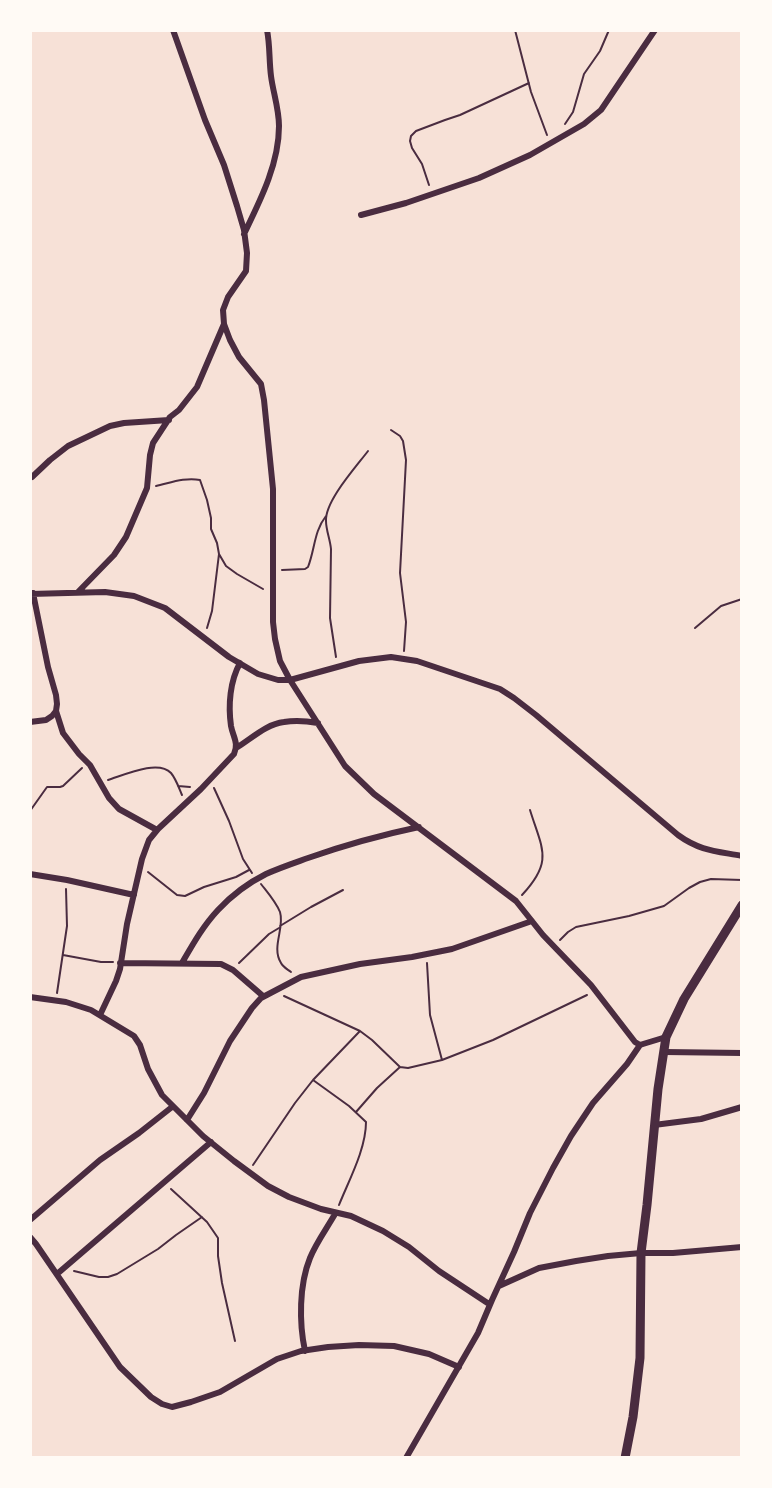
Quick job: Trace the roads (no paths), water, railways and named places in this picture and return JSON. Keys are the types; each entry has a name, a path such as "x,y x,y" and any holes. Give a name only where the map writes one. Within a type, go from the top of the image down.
{"street":[{"path":"173,30 201,110 224,165 244,234 247,253 246,271 228,297 223,310 224,324 239,357 261,384 264,400 273,489 273,622 280,661 290,681 345,766 374,794 516,901 595,991 630,1037 640,1044"},
{"path":"244,234 260,201 278,146 278,111 273,91 267,30"},
{"path":"361,215 479,178 530,155 584,124 601,110 655,30"},
{"path":"78,592 120,547 130,529 147,488 153,443 169,420 198,387 224,324"},
{"path":"32,477 68,446 110,426 169,420"},
{"path":"157,830 119,809 109,798 87,763 63,734 56,711 56,695 32,593 105,592 134,596 165,608 229,657 266,677 278,680 290,681 338,666 391,657 417,661 500,689 606,772 691,845 742,856"},
{"path":"237,748 231,724 230,707 233,678 240,663"},
{"path":"30,722 46,720 56,711"},
{"path":"100,1015 116,981 141,867 150,840 157,830 210,779 237,748 261,732 283,722 318,723"},
{"path":"182,963 207,923 229,900 257,879 287,866 381,834 419,827"},
{"path":"30,874 134,895"},
{"path":"625,1458 633,1417 640,1358 641,1253 658,1089 666,1037 684,999 742,905"},
{"path":"186,1120 204,1093 230,1041 263,996 301,977 360,964 427,955 452,949 532,921"},
{"path":"120,963 221,964 233,970 263,996"},
{"path":"30,997 91,1010 134,1036 140,1045 155,1083 172,1107 249,1172 268,1186 289,1197 335,1214 351,1216 383,1231 409,1246 439,1270 489,1304"},
{"path":"406,1458 478,1333 530,1214 571,1136 593,1103 627,1064 640,1044 666,1037"},
{"path":"665,1052 742,1053"},
{"path":"30,1220 100,1160 140,1133 172,1107"},
{"path":"654,1125 701,1119 742,1107"},
{"path":"57,1274 211,1142"},
{"path":"305,1351 301,1324 301,1289 310,1256 335,1214"},
{"path":"30,1237 120,1367 151,1397 162,1404 172,1407 220,1392 276,1359 305,1351 359,1345 394,1346 429,1354 459,1367"},
{"path":"498,1286 539,1268 597,1258 742,1247"}]}
